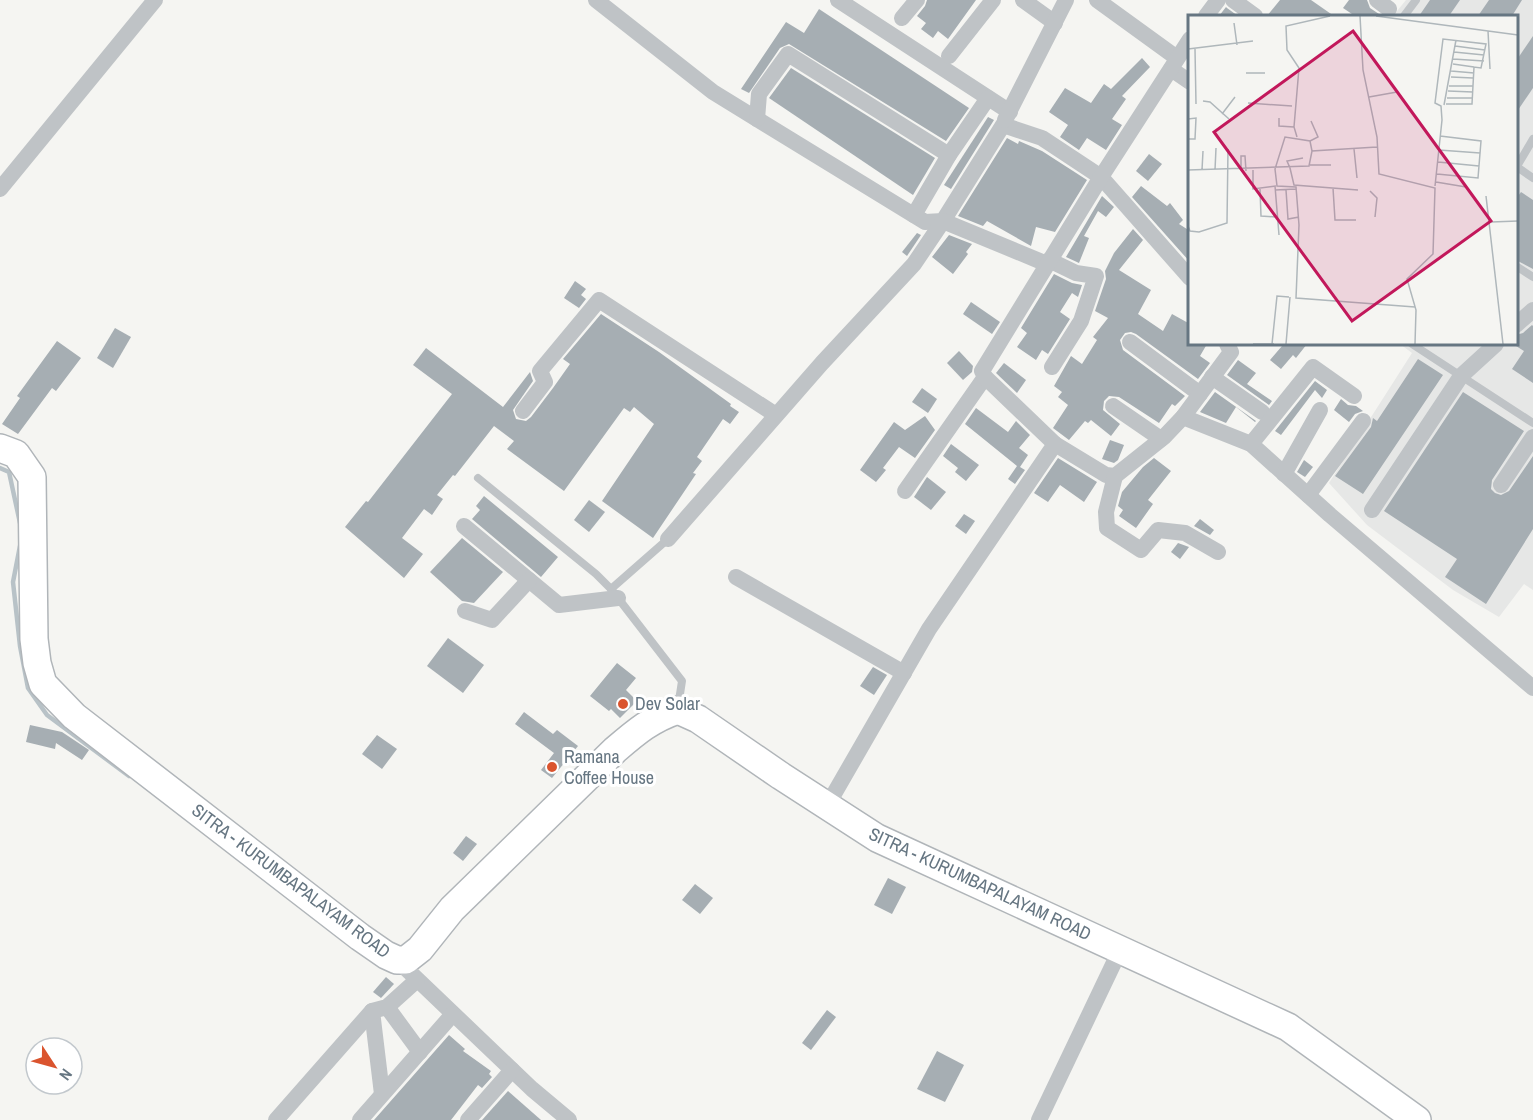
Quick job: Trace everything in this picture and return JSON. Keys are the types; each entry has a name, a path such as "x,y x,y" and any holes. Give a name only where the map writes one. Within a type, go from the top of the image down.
{"main road":[{"name":"SITRA - KURUMBAPALAYAM ROAD","path":"0,448 16,454 32,477 34,639 43,684 74,716 360,937 397,960 406,960 420,949 452,909 615,750 642,727 658,717 678,710 698,719 877,838 1288,1027 1417,1120"}],"street":[{"path":"0,189 156,0"},
{"path":"596,0 713,92 925,222 943,221 1076,273 1096,276 1081,321 1052,367"},
{"path":"839,0 988,98 1006,118 1042,138 1101,177 1188,276"},
{"path":"902,18 916,0"},
{"path":"949,56 993,0"},
{"path":"1023,0 1054,23"},
{"path":"668,539 776,415 914,264 1006,118 1066,0"},
{"path":"1097,0 1174,64 1188,80"},
{"path":"1207,15 1218,0"},
{"path":"1233,0 1254,15"},
{"path":"1115,476 1106,476 1055,444 982,371 1101,177 1188,42"},
{"path":"757,119 759,94 788,54 949,155"},
{"path":"914,215 949,155 988,98"},
{"path":"523,411 545,382 540,371 599,300 776,415"},
{"path":"1518,323 1533,310"},
{"path":"1130,342 1200,394"},
{"path":"1218,552 1185,533 1158,530 1141,549 1107,528 1106,512 1115,476 1161,439 1183,417 1231,352 1228,345"},
{"path":"1372,510 1461,376 1495,345"},
{"path":"1251,444 1313,367 1354,396"},
{"path":"905,491 986,377"},
{"path":"1212,377 1262,412"},
{"path":"1113,406 1161,439"},
{"path":"1284,474 1320,410"},
{"path":"1183,417 1251,444 1533,688"},
{"path":"1308,495 1363,421"},
{"path":"1501,485 1533,437"},
{"path":"827,806 930,629 1055,444"},
{"path":"464,526 559,605 615,594"},
{"path":"736,577 904,673"},
{"path":"465,611 492,620 529,580"},
{"path":"1039,1120 1120,950"},
{"path":"397,960 512,1070 569,1120"},
{"path":"276,1120 380,1009 417,980"},
{"path":"380,1009 420,1052"},
{"path":"380,1009 382,1094"},
{"path":"360,1120 453,1014"},
{"path":"468,1120 512,1070"}],"lane":[{"path":"1405,15 1416,0"},
{"path":"1518,165 1533,139"},
{"path":"1518,168 1533,178"},
{"path":"1518,267 1533,277"},
{"path":"1414,345 1533,423"},
{"path":"478,478 596,574 615,594 682,681 678,710"},
{"path":"615,594 668,539"}],"shaded area":[{"path":"1406,0 1533,0 1533,590 1524,584 1499,617 1453,590 1367,525 1329,483 1412,353 1401,345 1518,345 1518,15 1394,15"}],"building":[{"path":"927,0 976,0 948,39 938,31 933,38 921,29 926,23 917,16"},
{"path":"1280,0 1311,0 1333,15 1268,15"},
{"path":"1349,0 1367,0 1370,8 1380,15 1354,15 1343,8"},
{"path":"1430,0 1460,0 1450,15 1420,15"},
{"path":"1489,0 1522,0 1513,15 1479,15"},
{"path":"1226,7 1237,15 1220,15"},
{"path":"819,9 969,108 946,141 789,44 780,48 749,93 741,89 786,22 804,33"},
{"path":"1533,36 1533,88 1518,110 1518,58"},
{"path":"1142,58 1150,67 1122,96 1126,99 1112,119 1122,125 1106,150 1087,138 1079,150 1060,137 1068,125 1049,112 1065,88 1091,103 1104,84 1111,89"},
{"path":"791,68 935,158 913,195 769,98"},
{"path":"988,117 994,120 951,189 944,185"},
{"path":"1007,138 1042,151 1087,180 1055,232 1036,227 1031,246 987,221 983,226 958,216"},
{"path":"1149,154 1162,164 1148,181 1136,171"},
{"path":"1141,186 1167,206 1170,203 1183,220 1179,224 1188,230 1188,260 1132,197"},
{"path":"1521,192 1533,200 1533,269 1518,261 1518,196"},
{"path":"1102,196 1114,207 1106,217 1098,211 1084,236 1089,238 1079,263 1066,257"},
{"path":"1133,229 1143,240 1119,270 1151,290 1138,314 1163,331 1172,314 1188,323 1188,345 1206,345 1200,356 1210,363 1198,379 1136,334 1125,333 1120,340 1123,350 1185,396 1175,406 1172,404 1159,423 1119,397 1109,396 1104,401 1103,410 1120,424 1111,436 1091,420 1088,423 1085,421 1069,440 1053,428 1068,405 1058,397 1062,392 1054,386 1071,356 1082,364 1097,340 1093,337 1108,318 1095,311 1106,279 1105,271 1114,253"},
{"path":"917,233 921,235 907,256 902,252"},
{"path":"949,235 972,244 966,252 968,254 953,274 932,257"},
{"path":"1054,274 1082,285 1078,297 1072,293 1060,312 1070,319 1048,354 1042,350 1036,360 1017,347 1027,333 1021,328"},
{"path":"575,281 586,289 581,295 586,299 579,308 564,298"},
{"path":"971,302 1000,322 992,334 963,314"},
{"path":"601,314 659,352 739,412 730,424 723,419 697,457 702,461 693,473 696,474 653,538 602,501 654,424 634,407 630,412 624,408 564,491 507,449 514,441 494,426 437,495 443,499 432,515 424,509 402,538 423,554 404,578 345,527 366,501 368,502 452,394 413,365 426,348 503,407 530,372 533,381 513,410 516,419 526,421 570,364 563,359"},
{"path":"1533,326 1533,383 1512,369 1524,351 1516,346 1518,345 1518,334"},
{"path":"115,328 131,337 113,368 97,358"},
{"path":"57,341 81,358 56,391 52,388 18,434 2,424 20,398 17,396"},
{"path":"1280,345 1306,345 1296,358 1293,355 1281,369 1270,360 1282,346"},
{"path":"959,351 973,366 972,372 963,380 947,363"},
{"path":"1418,359 1443,375 1363,494 1335,476 1371,427 1373,418 1377,421"},
{"path":"1238,360 1256,373 1247,384 1272,401 1269,405 1227,375"},
{"path":"1004,363 1026,380 1017,393 996,373"},
{"path":"1315,381 1327,390 1322,398 1315,390 1281,435 1275,431"},
{"path":"922,388 937,399 928,413 912,402"},
{"path":"1215,392 1256,421 1236,407 1226,423 1200,412"},
{"path":"1463,392 1524,431 1492,480 1491,489 1495,493 1501,495 1509,491 1533,456 1533,529 1486,604 1445,577 1457,559 1384,511"},
{"path":"1341,399 1348,405 1356,406 1363,411 1355,414 1349,422 1334,410"},
{"path":"976,408 1008,432 1016,421 1030,435 1019,448 1028,455 1020,467 1025,470 1015,484 1008,479 1017,466 965,424"},
{"path":"925,416 935,430 915,458 899,447 883,468 886,470 876,482 860,470 894,422 905,430"},
{"path":"1110,440 1124,445 1118,460 1114,463 1102,459"},
{"path":"951,444 979,465 966,481 955,472 958,468 943,456"},
{"path":"1058,458 1097,482 1084,502 1060,485 1048,502 1034,493"},
{"path":"1154,458 1171,471 1148,500 1153,504 1136,528 1119,516 1123,510 1118,506 1122,492 1143,467"},
{"path":"1304,460 1313,467 1305,477 1297,472"},
{"path":"927,477 946,492 931,510 914,497"},
{"path":"484,496 558,557 541,577 472,519 480,510 476,506"},
{"path":"589,500 605,512 589,532 574,520"},
{"path":"964,514 975,521 966,534 955,526"},
{"path":"1200,519 1214,530 1210,535 1194,526"},
{"path":"462,538 503,572 474,603 462,601 430,572"},
{"path":"1178,543 1189,547 1180,559 1171,552"},
{"path":"448,638 484,665 463,693 427,666"},
{"path":"617,663 636,678 626,690 637,701 620,718 611,709 609,711 590,696"},
{"path":"873,667 887,675 874,695 860,686"},
{"path":"524,712 553,734 557,730 578,746 552,778 541,770 554,753 515,724"},
{"path":"30,725 62,732 89,750 82,760 56,743 55,749 26,742"},
{"path":"377,735 397,749 382,769 362,754"},
{"path":"466,836 477,844 463,861 453,853"},
{"path":"888,878 906,887 892,914 874,905"},
{"path":"695,884 713,898 700,914 682,900"},
{"path":"386,977 394,984 381,998 373,992"},
{"path":"827,1010 836,1017 811,1050 802,1043"},
{"path":"449,1035 465,1049 463,1051 491,1071 489,1074 492,1077 482,1088 478,1085 451,1120 374,1120"},
{"path":"937,1051 964,1065 945,1102 917,1089"},
{"path":"508,1091 541,1120 482,1120"}],"waterway":[{"path":"0,468 9,472 20,523"},
{"path":"20,546 13,582 20,646 28,688 47,715 129,776"}],"place":[{"name":"Dev Solar","path":"623,704"},
{"name":"Ramana Coffee House","path":"552,767"}]}
